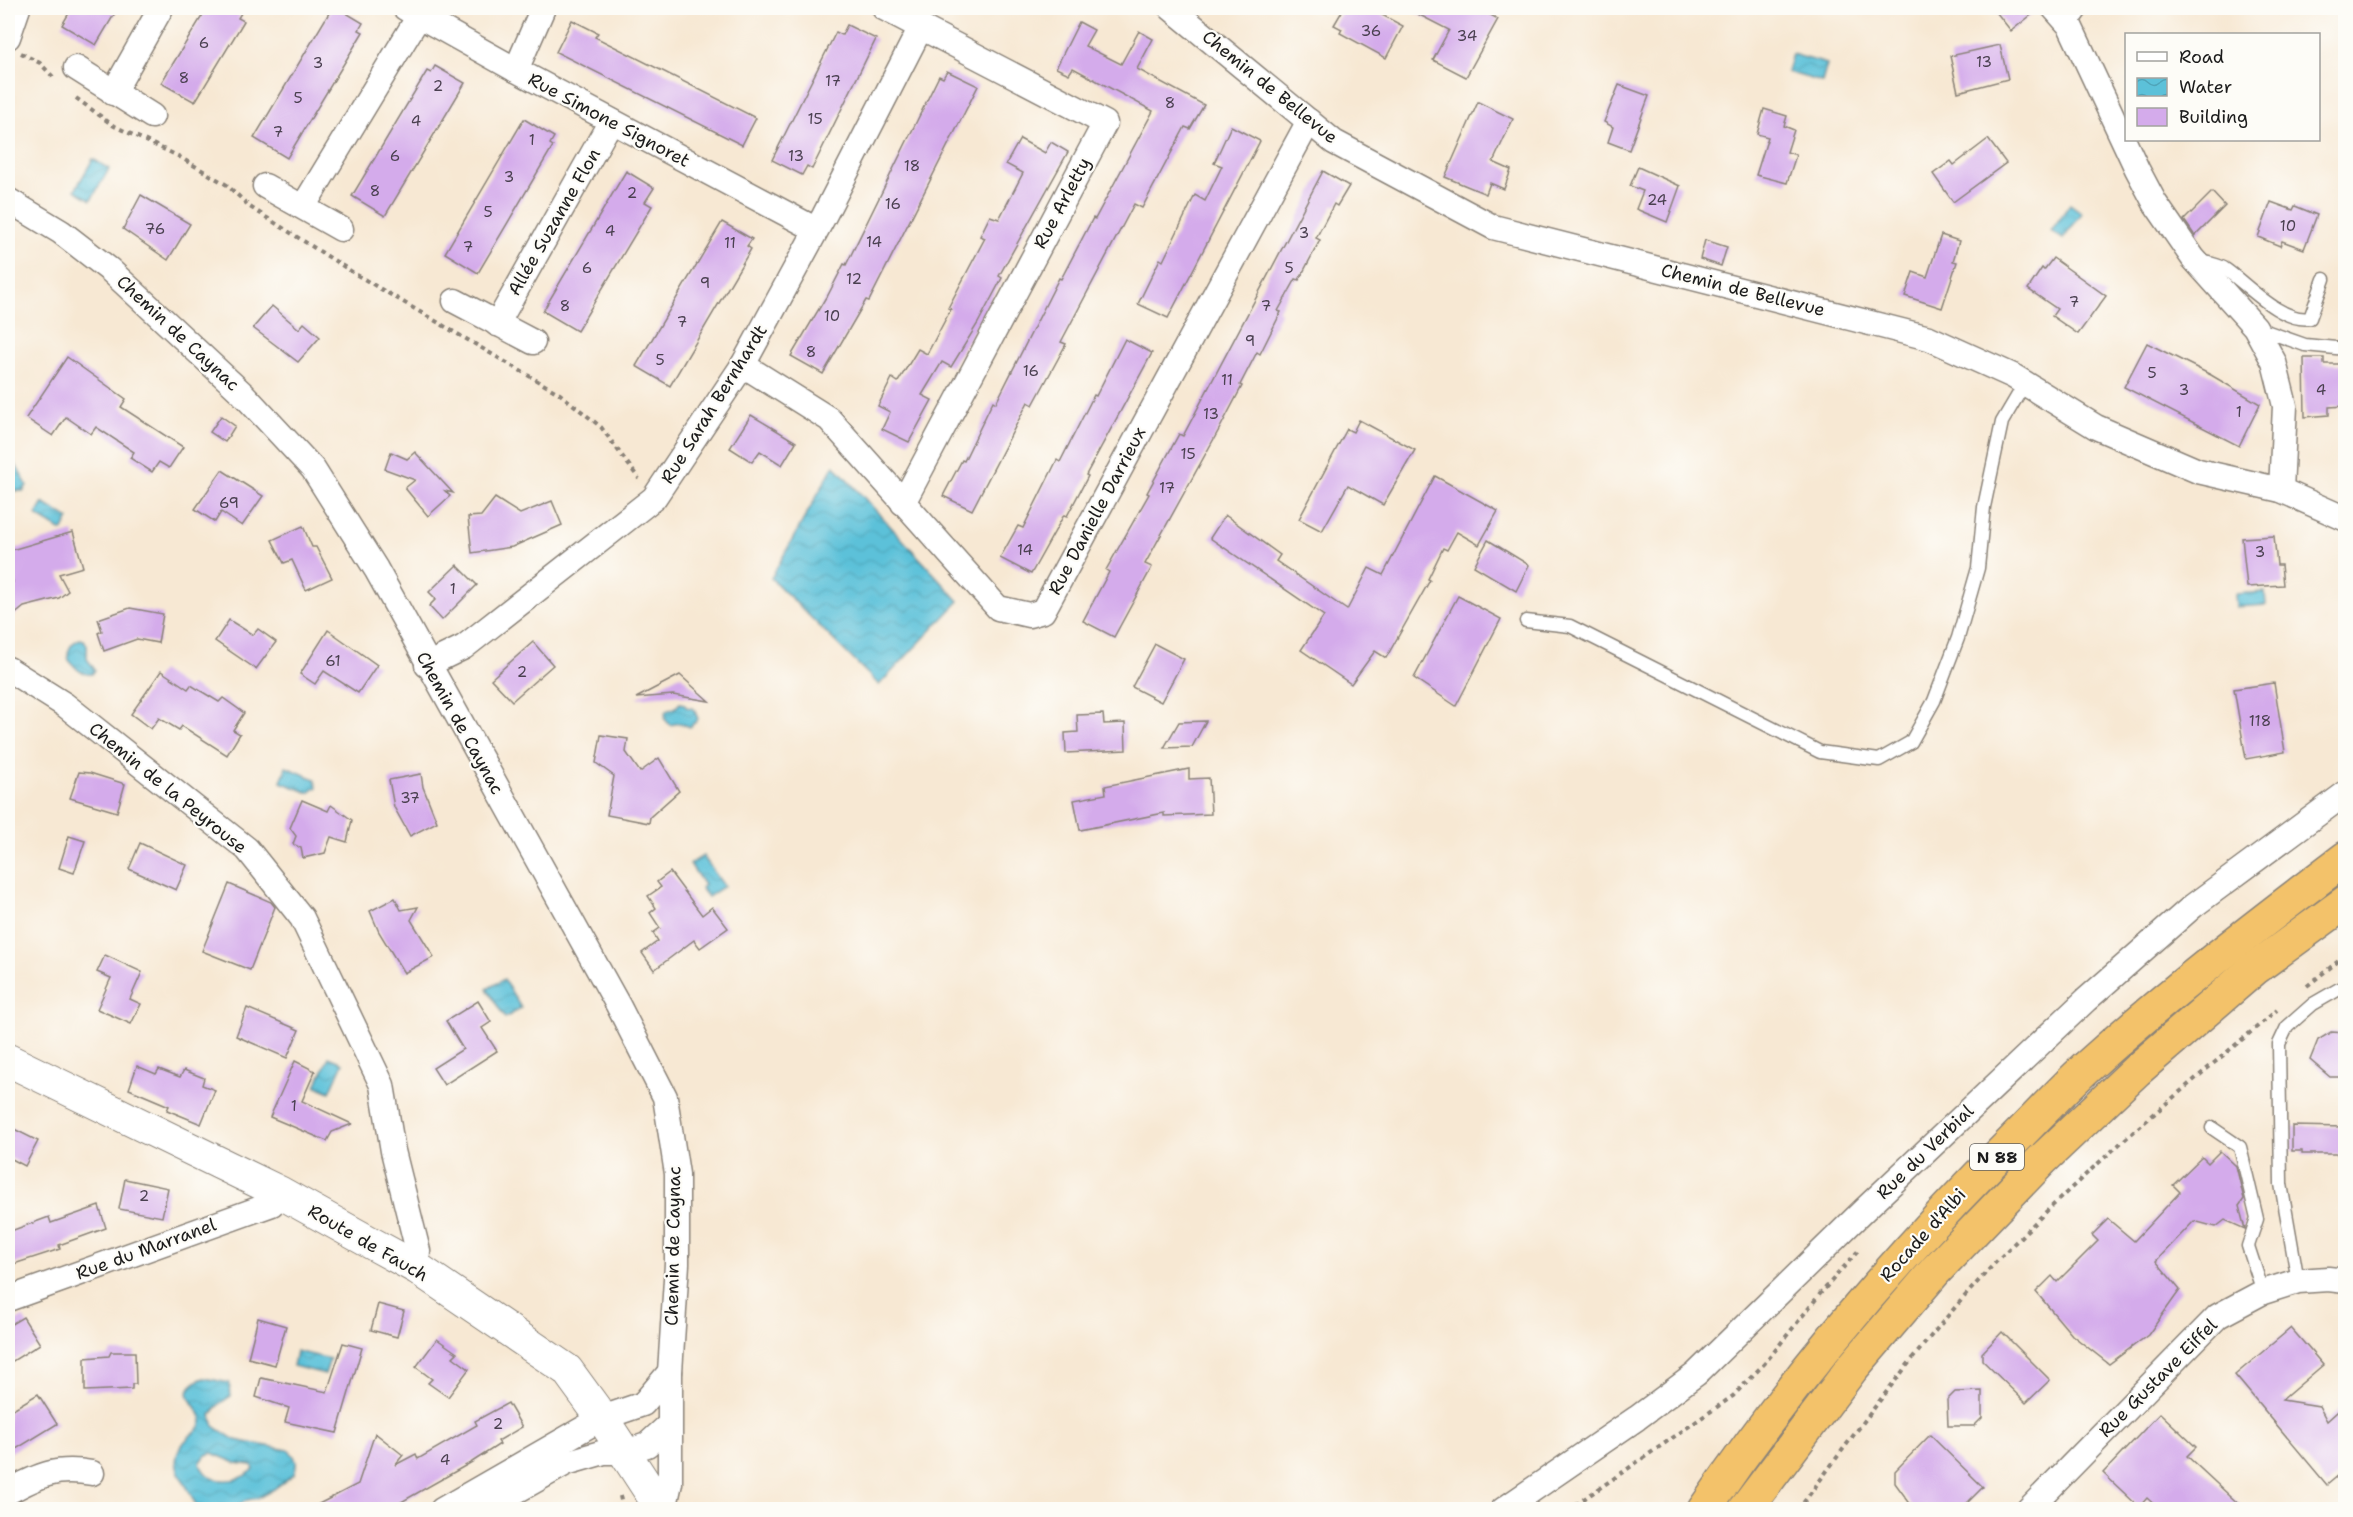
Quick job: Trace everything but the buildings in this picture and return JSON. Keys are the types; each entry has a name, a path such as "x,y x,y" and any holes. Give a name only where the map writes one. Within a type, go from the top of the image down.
{"highway":[{"name":"Rocade d'Albi","path":"1704,1509 1739,1459 1864,1301 1967,1187 2087,1068 2231,945 2346,858"},
{"name":"Rocade d'Albi","path":"1745,1509 1860,1359 1935,1271 2042,1160 2137,1070 2254,969 2346,902"}],"street":[{"path":"11,44 18,8"},
{"path":"113,93 161,8"},
{"path":"516,70 543,8"},
{"name":"Rue Arletty","path":"884,8 1105,123 903,503"},
{"name":"Chemin de Bellevue","path":"1171,8 1334,142 1493,227 1929,338 2025,383 2096,427 2198,471 2281,490 2346,519"},
{"path":"2054,8 2077,17 2125,141"},
{"path":"303,207 412,12"},
{"name":"Rue Simone Signoret","path":"412,12 815,229"},
{"name":"Rue Sarah Bernhardt","path":"427,665 464,647 654,498 743,365 921,27"},
{"path":"69,78 113,93 152,116"},
{"name":"Allée Suzanne Flon","path":"497,324 611,121"},
{"name":"Rue Danielle Darrieux","path":"743,365 829,419 998,608 1029,615 1043,611 1309,121"},
{"path":"2125,141 2136,169 2155,203 2193,258 2255,327 2274,362 2285,406 2281,490"},
{"path":"265,186 341,229"},
{"name":"Chemin de Caynac","path":"8,200 61,232 110,270 243,394 313,469 376,569 427,665 618,1005 665,1097 677,1174 677,1264 670,1372 670,1483 663,1509"},
{"path":"455,301 533,342"},
{"name":"Chemin de la Peyrouse","path":"8,669 65,705 247,849 302,918 382,1085 393,1151 418,1251 417,1268"},
{"name":"Rue du Verbial","path":"1503,1509 1637,1418 1696,1374 1864,1210 2086,1000 2193,906 2346,793"},
{"name":"Route de Fauch","path":"8,1060 281,1193 417,1268 567,1370 663,1509"},
{"name":"Rue du Marranel","path":"8,1299 272,1204 281,1193"},
{"name":"Rue Gustave Eiffel","path":"2028,1509 2218,1316 2263,1292 2298,1281 2328,1279 2346,1281"},
{"path":"442,1509 602,1418 643,1404 670,1372"},
{"path":"483,1509 566,1463 604,1452 625,1452 647,1446 669,1425"},
{"path":"8,1492 38,1476 70,1469 92,1473"}],"lane":[{"path":"2193,258 2223,267 2251,292 2284,312 2303,319 2310,318 2324,279"},
{"path":"2255,327 2305,345 2346,349"},
{"path":"1526,621 1570,626 1820,752 1879,760 1911,742 1938,690 1958,638 1978,567 1984,507 2002,422 2025,383"},
{"path":"2298,1281 2282,1184 2279,1044 2287,1027 2313,1004 2346,985"},
{"path":"2212,1128 2240,1147 2257,1219 2248,1246 2263,1292"}],"path":[{"path":"11,44 69,78"},
{"path":"71,94 114,126 178,156 227,185 250,207 357,275 560,394 601,428 654,498"},
{"path":"2304,988 2346,955"},
{"path":"1798,1509 1896,1381 1996,1262 2093,1167 2278,1009"},
{"path":"617,1488 623,1509"}],"water":[{"path":"1792,54 1827,64 1822,82 1787,72"},
{"path":"93,159 109,169 91,200 75,190"},
{"path":"2070,204 2082,213 2063,239 2051,231"},
{"path":"13,460 27,485 24,491 15,491 8,478 8,464"},
{"path":"834,465 959,601 879,685 771,578"},
{"path":"43,503 69,519 62,531 36,515"},
{"path":"2265,592 2266,605 2236,607 2235,594"},
{"path":"80,639 84,640 87,645 87,659 95,670 92,674 82,672 69,660 70,648"},
{"path":"680,703 694,709 698,719 690,727 679,723 670,725 664,718 666,711 675,708"},
{"path":"286,767 315,779 317,787 309,793 281,782"},
{"path":"703,856 724,886 708,897 701,888 704,885 690,864"},
{"path":"504,979 521,1008 505,1018 487,989"},
{"path":"329,1057 343,1063 330,1092 316,1086"},
{"path":"296,1351 330,1359 325,1374 293,1366"},
{"path":"204,1378 229,1383 231,1396 219,1404 211,1415 214,1426 235,1440 288,1450 296,1461 294,1474 258,1498 247,1500 231,1509 199,1509 180,1475 176,1462 179,1449 202,1422 188,1394 194,1383","holes":["212,1453 236,1463 252,1465 254,1469 233,1480 224,1480 209,1476 200,1463 206,1455"]}]}
